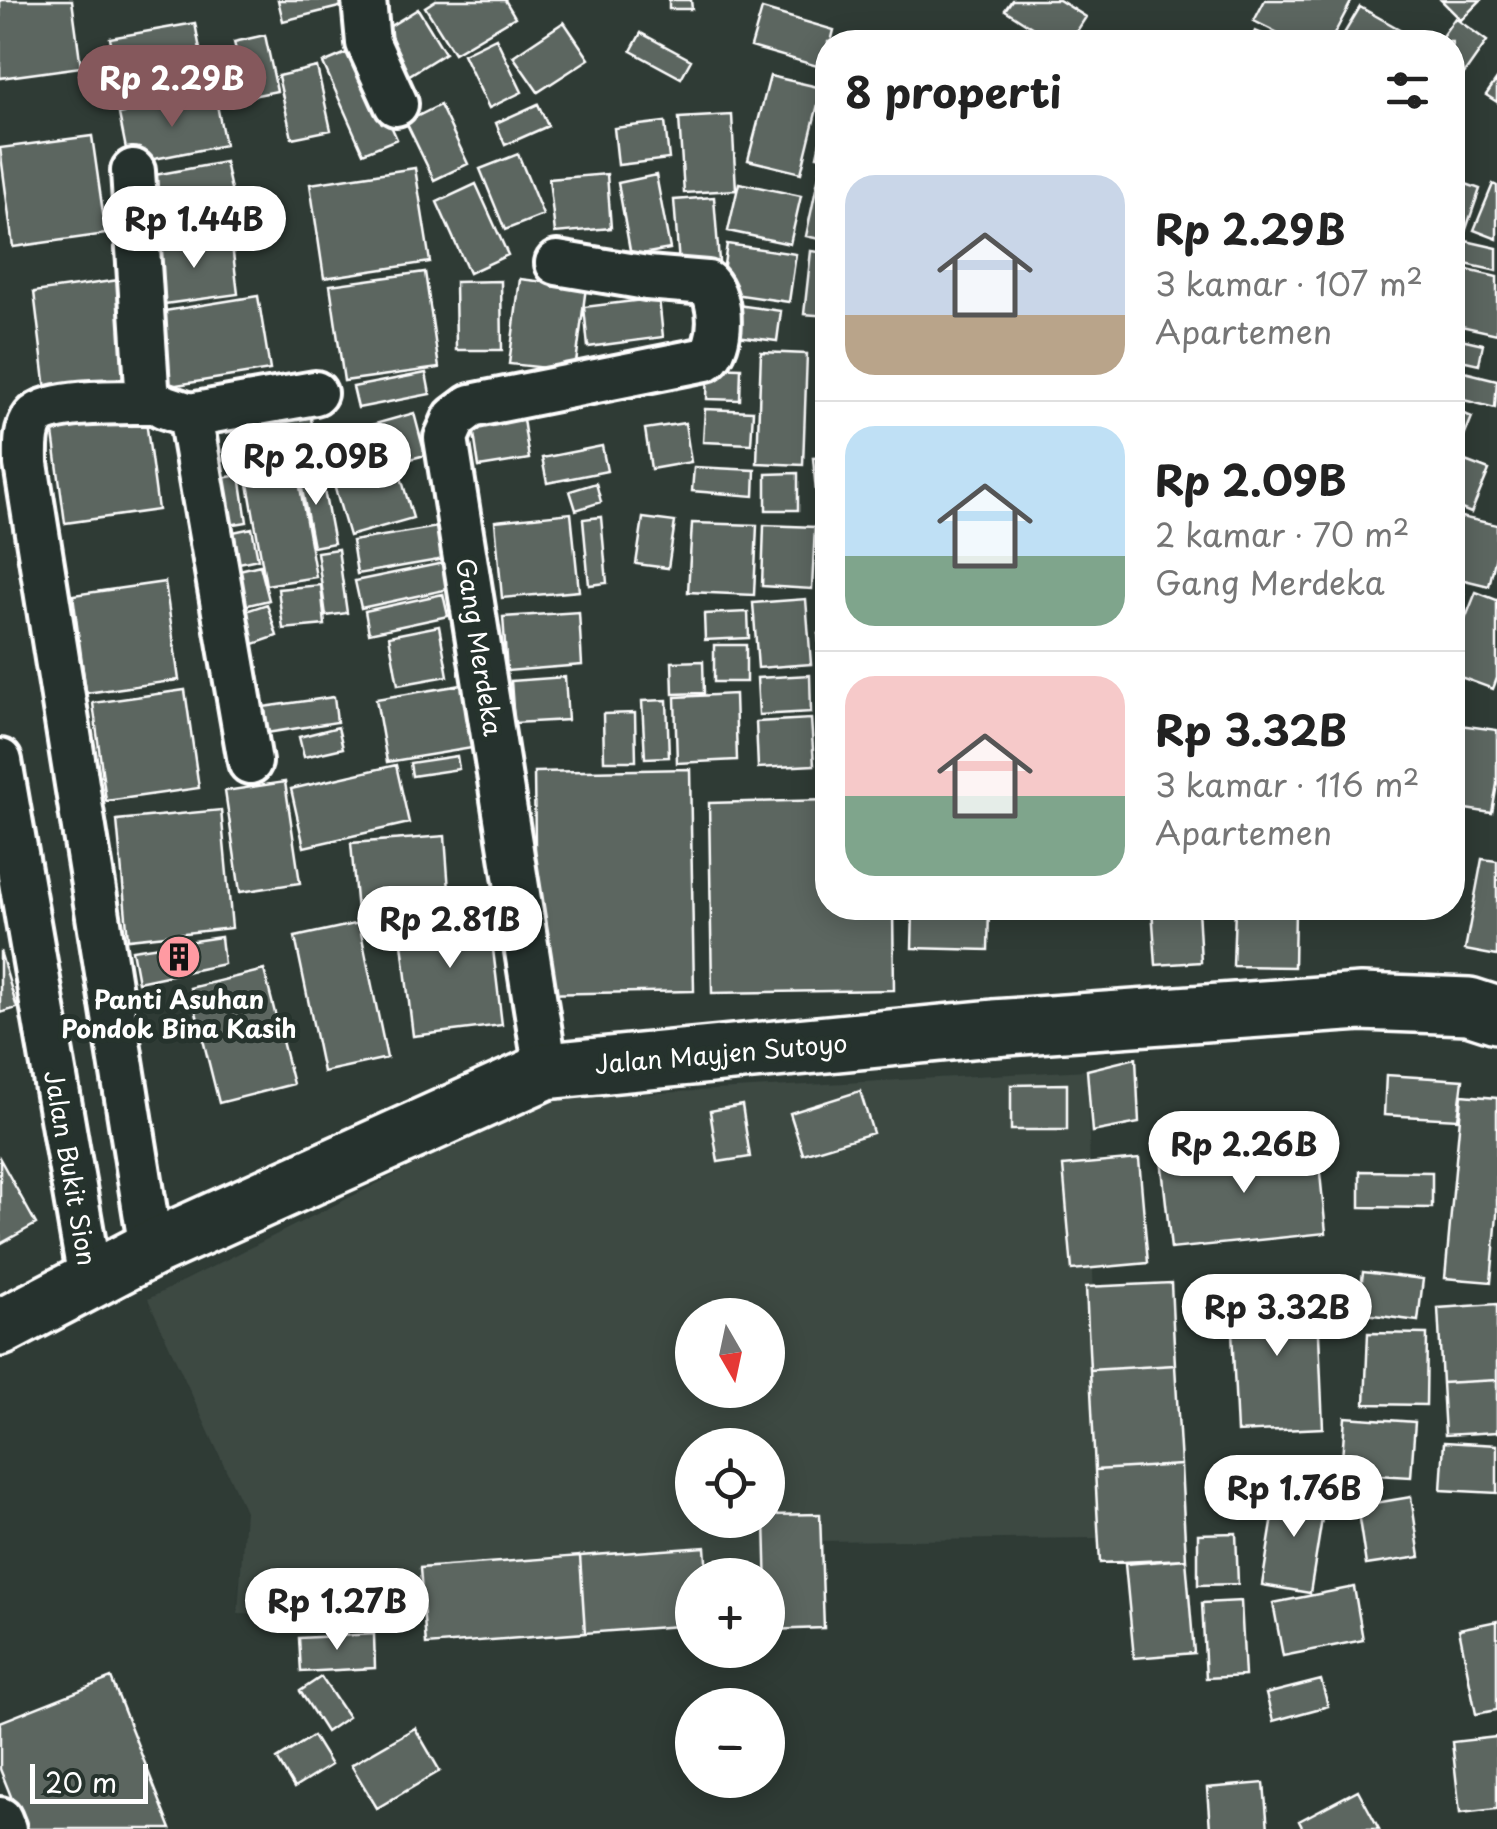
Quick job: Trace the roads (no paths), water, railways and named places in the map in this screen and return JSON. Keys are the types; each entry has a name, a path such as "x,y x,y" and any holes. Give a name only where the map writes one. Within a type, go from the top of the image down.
{"main road":[{"name":"Jalan Mayjen Sutoyo","path":"0,1328 151,1250 546,1071 993,1028 1360,1002 1470,1006 1497,1015"}],"street":[{"path":"364,0 368,43 396,104"},
{"path":"132,170 148,402"},
{"name":"Gang Merdeka","path":"546,1071 446,438 455,418 471,406 706,359 718,343 716,301 707,283 557,263"},
{"path":"151,1250 26,464 26,437 34,418 48,408 148,402 190,415 315,393"},
{"path":"190,415 250,762"},
{"name":"Jalan Bukit Sion","path":"0,761 90,1279"},
{"path":"0,1819 4,1829"}],"place":[{"name":"Panti Asuhan Pondok Bina Kasih","path":"179,957"}]}
